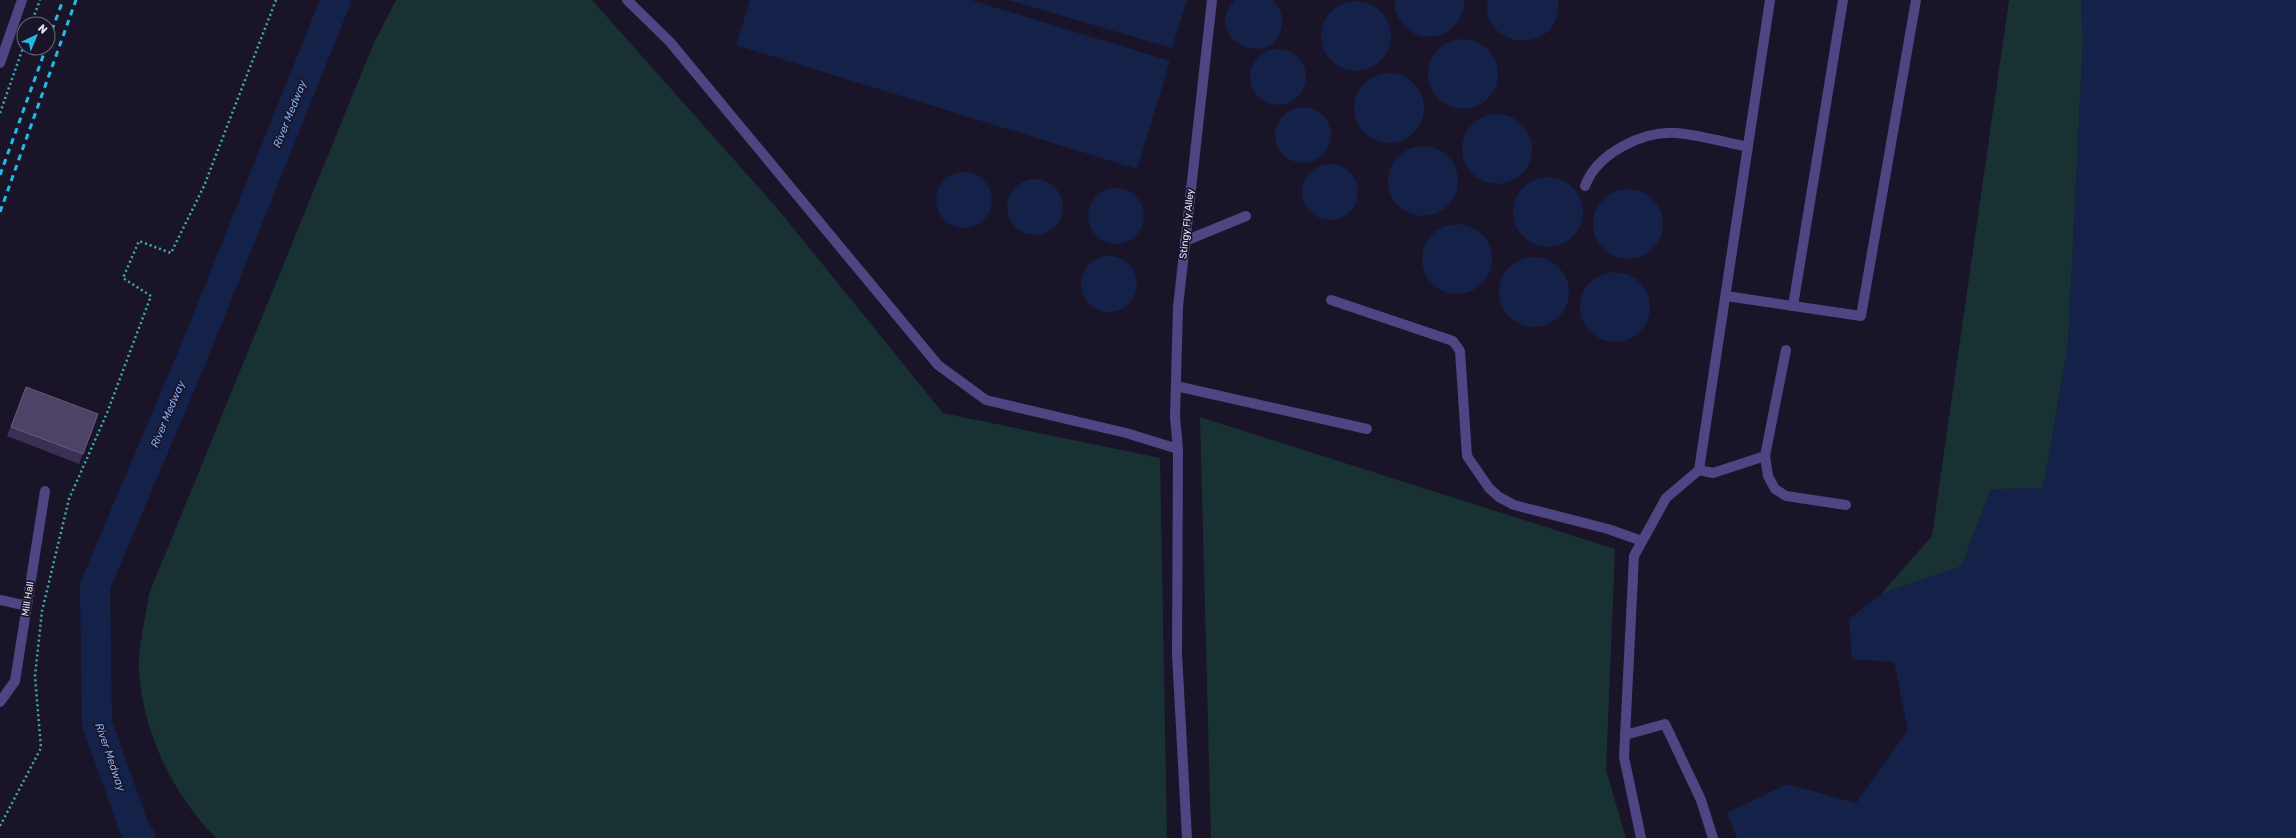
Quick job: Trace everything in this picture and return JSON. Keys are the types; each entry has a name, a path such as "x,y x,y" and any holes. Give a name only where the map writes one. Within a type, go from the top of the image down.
{"street":[{"path":"0,63 22,0"},
{"path":"627,0 670,42 938,365 986,400 1126,433 1178,449"},
{"name":"Stingy Fly Alley","path":"1187,838 1177,654 1178,449 1175,417 1178,307 1212,0"},
{"path":"1641,838 1624,757 1634,556 1666,498 1700,470 1770,0"},
{"path":"1793,306 1843,0"},
{"path":"1726,296 1861,316 1916,0"},
{"path":"1586,186 1595,169 1613,152 1640,139 1660,134 1675,133 1748,147"},
{"path":"1185,241 1246,216"},
{"path":"1331,300 1453,341 1460,351 1467,456 1489,488 1499,497 1514,505 1608,528 1642,541"},
{"path":"1786,350 1765,456 1768,476 1775,489 1786,496 1846,505"},
{"path":"1176,386 1367,429"},
{"path":"1700,470 1713,473 1765,456"},
{"name":"Mill Hall","path":"0,702 15,681 45,491"},
{"path":"0,600 27,606"},
{"path":"1625,735 1665,724 1700,800 1713,838"}],"path":[{"path":"34,16 40,0"},
{"path":"0,826 40,748 35,676 42,611 69,499 107,413 151,296 123,278 139,241 172,253 204,186 276,0"},
{"path":"0,113 20,56"}],"green space":[{"path":"396,0 592,0 777,208 943,413 1160,458 1167,838 216,838 187,803 174,783 154,741 147,718 142,696 139,665 140,645 149,594 373,45"},
{"path":"2009,0 2081,0 2083,41 2068,347 2043,489 1991,489 1962,566 1881,594 1932,536"},
{"path":"1200,417 1615,549 1606,770 1626,838 1211,838"}],"water":[{"path":"750,0 971,0 1170,61 1137,169 736,45"},
{"path":"1008,0 1187,0 1172,48"},
{"path":"1235,0 1273,0 1279,9 1282,18 1282,25 1276,40 1266,47 1254,49 1242,45 1232,38 1226,27 1226,14"},
{"path":"1394,0 1465,0 1461,16 1453,28 1442,34 1429,37 1417,34 1406,28 1398,16"},
{"path":"1488,0 1558,0 1558,14 1547,32 1536,38 1524,40 1512,39 1501,33 1492,25 1487,14"},
{"path":"2081,0 2296,0 2296,838 1737,838 1727,813 1787,784 1856,803 1908,730 1894,662 1852,659 1849,619 1881,594 1962,566 1991,489 2043,488 2068,347 2083,41"},
{"path":"1349,1 1363,1 1376,7 1385,16 1391,29 1389,49 1381,61 1363,71 1349,71 1336,65 1327,56 1321,43 1321,29 1327,16 1336,7"},
{"path":"1456,39 1470,39 1483,45 1492,54 1498,67 1496,87 1488,99 1470,109 1456,109 1443,103 1434,94 1428,81 1428,67 1434,54 1443,45"},
{"path":"1272,49 1284,49 1294,53 1302,61 1306,71 1306,83 1302,93 1294,101 1284,105 1272,105 1262,101 1254,93 1250,83 1250,71 1254,61 1262,53"},
{"path":"1382,73 1396,73 1409,79 1418,88 1424,101 1422,121 1414,133 1396,143 1382,143 1369,137 1360,128 1354,115 1354,101 1360,88 1369,79"},
{"path":"1297,107 1309,107 1319,111 1327,119 1331,129 1331,141 1327,151 1319,159 1309,163 1297,163 1287,159 1279,151 1275,141 1275,129 1279,119 1287,111"},
{"path":"1490,114 1504,114 1517,120 1526,129 1532,142 1530,162 1522,174 1504,184 1490,184 1477,178 1468,169 1462,156 1462,142 1468,129 1477,120"},
{"path":"1416,146 1430,146 1443,152 1452,161 1458,174 1456,194 1448,206 1430,216 1416,216 1403,210 1394,201 1388,188 1388,174 1394,161 1403,152"},
{"path":"1324,164 1336,164 1346,168 1354,176 1358,186 1358,198 1354,208 1346,216 1336,220 1324,220 1314,216 1306,208 1302,198 1302,186 1306,176 1314,168"},
{"path":"958,172 970,172 980,176 988,184 992,194 992,206 988,216 980,224 970,228 958,228 948,224 940,216 936,206 936,194 940,184 948,176"},
{"path":"1541,177 1555,177 1568,183 1577,192 1583,205 1581,225 1573,237 1555,247 1541,247 1528,241 1519,232 1513,219 1513,205 1519,192 1528,183"},
{"path":"1029,179 1041,179 1051,183 1059,191 1063,201 1063,213 1059,223 1051,231 1041,235 1029,235 1019,231 1011,223 1007,213 1007,201 1011,191 1019,183"},
{"path":"1110,188 1122,188 1132,192 1140,200 1144,210 1144,222 1140,232 1132,240 1122,244 1110,244 1100,240 1092,232 1088,222 1088,210 1092,200 1100,192"},
{"path":"1621,189 1635,189 1648,195 1657,204 1663,217 1661,237 1653,249 1635,259 1621,259 1608,253 1599,244 1593,231 1593,217 1599,204 1608,195"},
{"path":"1450,224 1464,224 1477,230 1486,239 1492,252 1490,272 1482,284 1464,294 1450,294 1437,288 1428,279 1422,266 1422,252 1428,239 1437,230"},
{"path":"1103,256 1115,256 1125,260 1133,268 1137,278 1137,290 1133,300 1125,308 1115,312 1103,312 1093,308 1085,300 1081,290 1081,278 1085,268 1093,260"},
{"path":"1527,257 1541,257 1554,263 1563,272 1569,285 1567,305 1559,317 1541,327 1527,327 1514,321 1505,312 1499,299 1499,285 1505,272 1514,263"},
{"path":"1608,272 1622,272 1635,278 1644,287 1650,300 1648,320 1640,332 1622,342 1608,342 1595,336 1586,327 1580,314 1580,300 1586,287 1595,278"}],"building":[{"path":"26,387 98,414 83,454 11,427"}],"waterway":[{"name":"River Medway","path":"141,838 136,833 97,723 95,586 193,355 336,0"}],"railway":[{"path":"56,19 63,0"},
{"path":"0,212 76,0"},
{"path":"0,175 43,56"}]}
